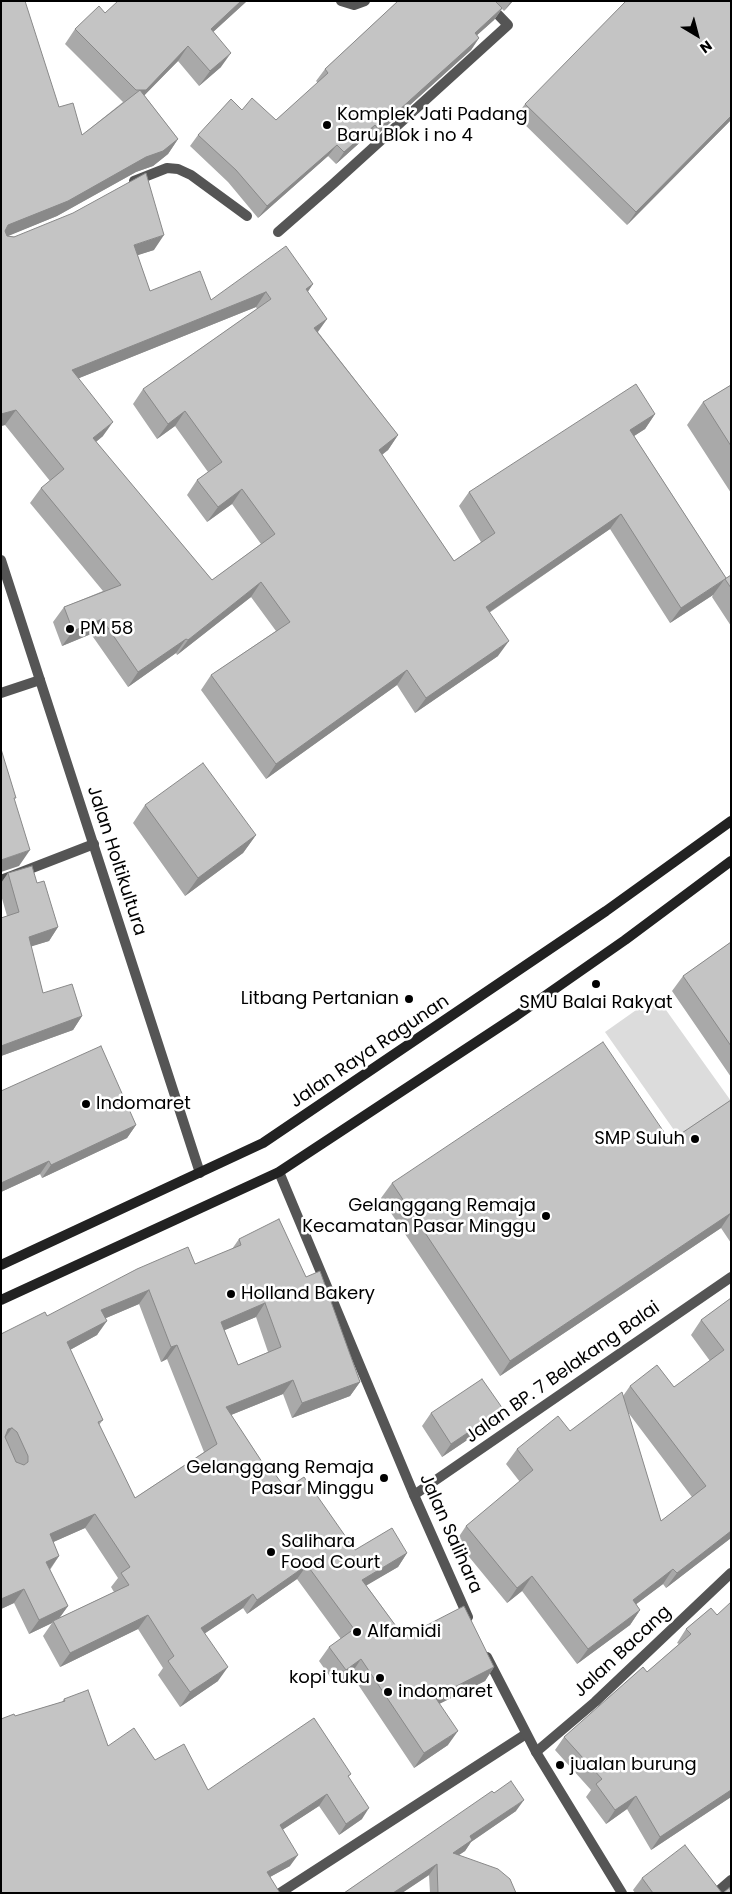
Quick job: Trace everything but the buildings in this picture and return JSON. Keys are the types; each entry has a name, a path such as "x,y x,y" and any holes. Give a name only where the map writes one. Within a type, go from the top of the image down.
{"main road":[{"name":"Jalan Raya Ragunan","path":"1,1265 263,1144 606,911 731,821"},
{"path":"1,1300 279,1172 516,1016 625,940 731,861"}],"street":[{"path":"341,1 354,5 365,1"},
{"path":"278,232 334,184 508,25 485,1"},
{"path":"124,187 154,172 167,168 178,169 191,176 247,216"},
{"name":"Jalan Holtikultura","path":"1,560 200,1173"},
{"path":"1,693 40,680"},
{"path":"1,880 94,844"},
{"name":"Jalan Salihara","path":"279,1172 414,1495 474,1630"},
{"name":"Jalan BP. 7 Belakang Balai","path":"414,1495 731,1277"},
{"name":"Jalan Bacang","path":"536,1752 595,1702 731,1573"},
{"path":"483,1648 536,1752 622,1893"},
{"path":"280,1893 526,1734"},
{"path":"716,1893 731,1880"}],"shaded area":[{"path":"656,996 731,1101 681,1140 605,1032"}],"place":[{"name":"Komplek Jati Padang Baru Blok i no 4","path":"327,125"},
{"name":"PM 58","path":"70,629"},
{"name":"SMU Balai Rakyat","path":"596,984"},
{"name":"Litbang Pertanian","path":"409,999"},
{"name":"Indomaret","path":"86,1104"},
{"name":"SMP Suluh","path":"695,1139"},
{"name":"Gelanggang Remaja Kecamatan Pasar Minggu","path":"546,1216"},
{"name":"Holland Bakery","path":"231,1294"},
{"name":"Gelanggang Remaja Pasar Minggu","path":"384,1478"},
{"name":"Salihara Food Court","path":"271,1552"},
{"name":"Alfamidi","path":"357,1632"},
{"name":"kopi tuku","path":"380,1678"},
{"name":"indomaret","path":"388,1692"},
{"name":"jualan burung","path":"560,1765"}]}
